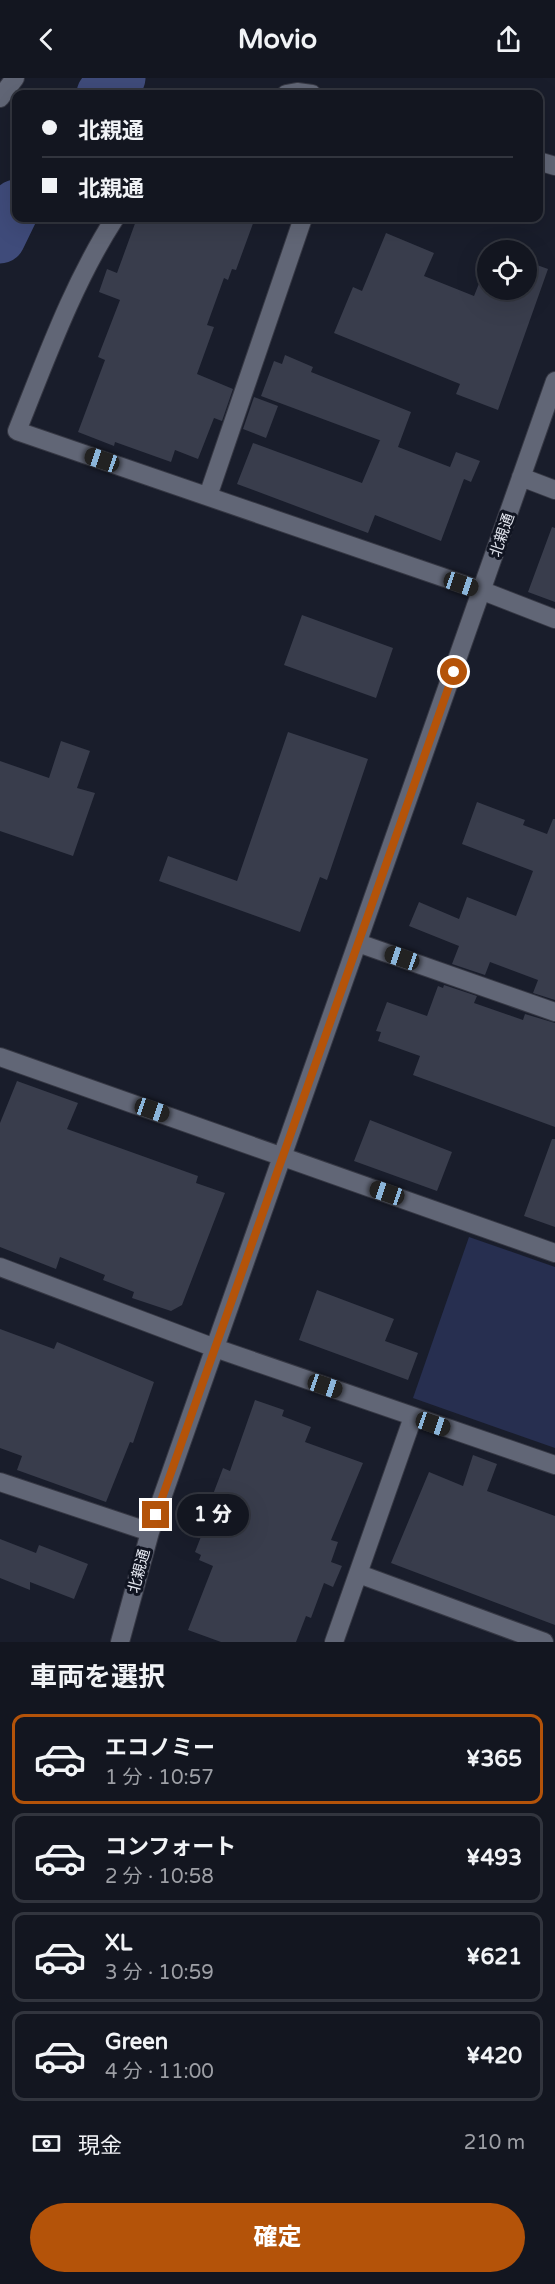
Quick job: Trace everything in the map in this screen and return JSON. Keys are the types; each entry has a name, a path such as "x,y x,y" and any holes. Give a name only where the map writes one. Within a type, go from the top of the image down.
{"street":[{"path":"0,98 15,78"},
{"path":"112,222 100,241 55,338 17,431 483,591 555,619"},
{"path":"208,496 302,222"},
{"name":"北親通","path":"120,1642 150,1533 555,381"},
{"path":"521,477 555,490"},
{"path":"358,943 555,1012"},
{"path":"0,1057 555,1253"},
{"path":"0,1267 216,1348 555,1465"},
{"path":"334,1642 413,1417"},
{"path":"0,1482 150,1533"},
{"path":"358,1574 544,1642"}],"shaded area":[{"path":"469,1237 555,1267 555,1448 413,1398"}],"building":[{"path":"136,222 254,222 236,270 232,269 228,280 224,278 207,325 214,327 197,374 233,389 222,421 214,418 198,459 175,450 171,462 115,442 114,446 78,432 105,360 98,357 120,300 99,292 107,269 117,273"},
{"path":"386,233 434,253 424,276 474,296 477,288 477,300 537,300 537,265 548,269 498,410 456,394 460,384 334,333 353,287 362,291"},
{"path":"285,355 313,367 311,372 411,412 398,447 261,396 274,361 282,364"},
{"path":"254,397 278,406 266,438 243,429"},
{"path":"380,440 450,467 456,452 480,461 471,482 464,479 441,541 375,515 368,533 237,484 253,443 362,483"},
{"path":"552,527 555,528 555,602 528,592"},
{"path":"302,615 393,648 376,698 284,665"},
{"path":"288,732 368,759 327,880 320,877 300,932 159,881 168,856 237,881"},
{"path":"61,741 90,751 77,788 95,793 73,856 0,831 0,761 49,778"},
{"path":"477,802 525,820 523,825 547,834 555,819 555,1000 533,993 538,980 490,962 485,975 452,964 459,946 409,926 419,902 459,919 467,897 516,916 533,871 462,844"},
{"path":"444,985 477,996 474,1003 523,1020 525,1014 555,1023 555,1127 413,1075 420,1056 378,1041 381,1032 376,1031 387,1002 427,1016 438,986 443,988"},
{"path":"17,1081 78,1103 67,1129 198,1176 196,1183 225,1193 182,1305 171,1311 132,1298 134,1292 103,1280 105,1275 60,1257 56,1269 0,1247 0,1123"},
{"path":"370,1120 452,1152 437,1191 354,1161"},
{"path":"552,1139 555,1139 555,1227 524,1216"},
{"path":"317,1290 394,1319 385,1341 418,1353 408,1380 299,1340"},
{"path":"0,1329 54,1349 57,1342 154,1382 133,1443 130,1442 106,1502 17,1470 22,1456 0,1448"},
{"path":"255,1400 284,1410 282,1416 311,1427 305,1442 363,1463 331,1540 338,1542 331,1562 342,1566 333,1587 324,1583 311,1618 306,1616 296,1642 221,1642 188,1630 213,1566 199,1560 201,1555 195,1552 216,1498 212,1497 223,1468 230,1471"},
{"path":"473,1455 497,1464 487,1491 555,1516 555,1625 391,1563 429,1472 463,1486"},
{"path":"0,1539 36,1553 39,1545 88,1564 74,1599 30,1582 30,1590 0,1578"}],"waterway":[{"path":"106,90 120,78"},
{"path":"0,238 12,213"}],"route":[{"path":"156,1515 454,672"}]}
